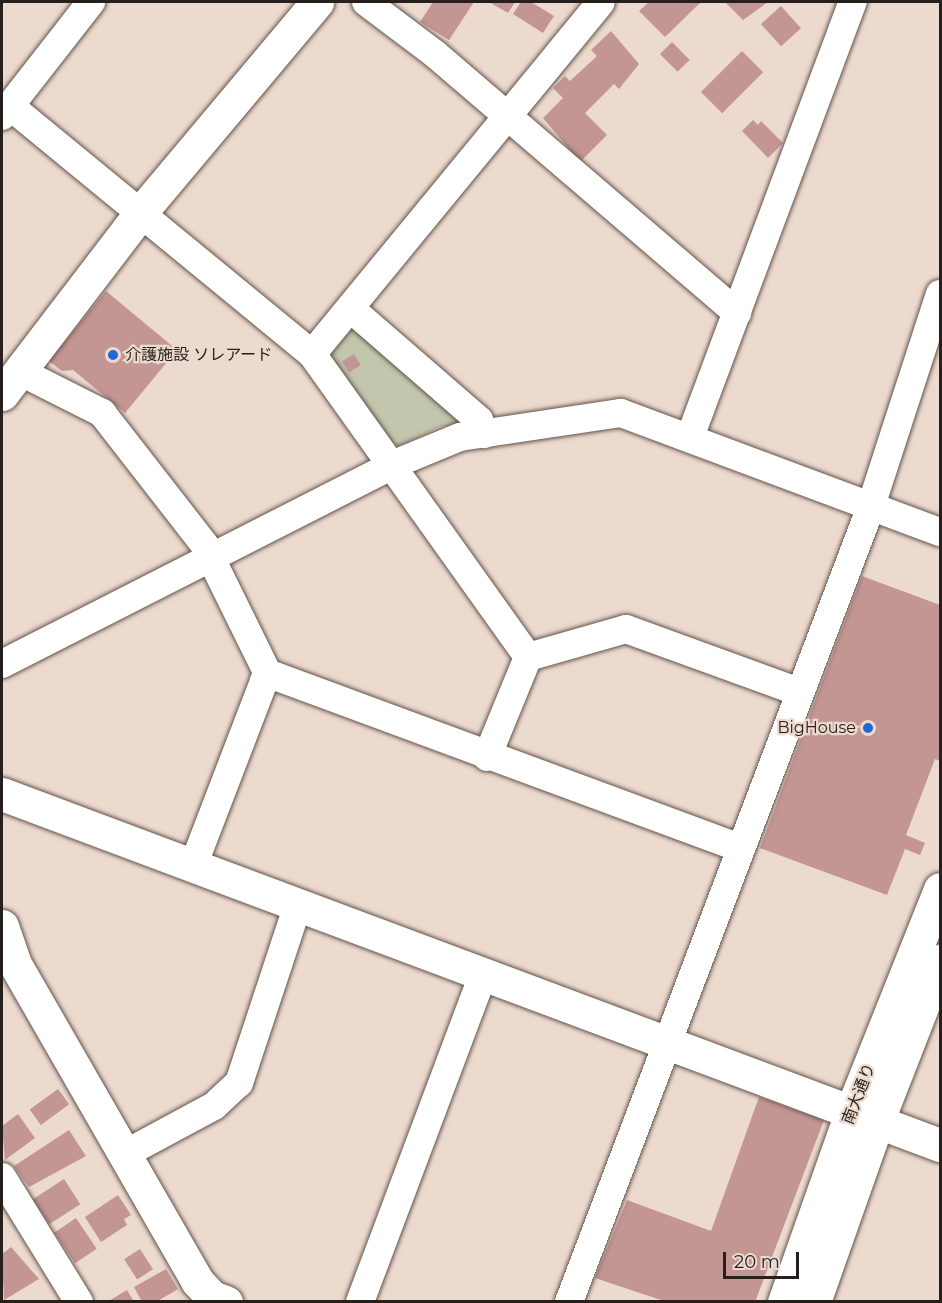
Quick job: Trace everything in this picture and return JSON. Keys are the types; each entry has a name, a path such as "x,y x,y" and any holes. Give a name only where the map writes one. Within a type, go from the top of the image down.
{"street":[{"path":"91,2 6,111 141,212 312,354 528,657"},
{"path":"270,678 204,544 102,413 10,382 141,212 317,2"},
{"path":"366,2 508,116 737,313"},
{"path":"312,354 601,2"},
{"path":"690,437 853,2"},
{"path":"569,1302 870,509 940,294"},
{"path":"350,309 479,420 484,434"},
{"path":"2,664 392,465 460,436 621,413 690,437 870,509 940,532"},
{"path":"528,657 626,628 799,692"},
{"path":"487,756 528,657"},
{"path":"193,866 264,681 275,676 740,848"},
{"path":"2,794 865,1115 940,1145"},
{"name":"南大通り","path":"814,1302 865,1115 940,889"},
{"path":"123,1155 214,1106 238,1083 298,905"},
{"path":"2,926 8,968 197,1281 205,1292 226,1302"},
{"name":"南大通り","path":"784,1302 865,1115 940,961"},
{"path":"360,1302 483,974"},
{"path":"2,1178 79,1302"}],"green space":[{"path":"352,329 465,417 462,423 439,427 399,446 394,444 331,360 332,348"}],"building":[{"path":"433,2 474,2 449,40 420,22"},
{"path":"489,2 515,2 508,13"},
{"path":"521,2 531,2 554,16 543,33 513,14"},
{"path":"649,2 701,2 665,37 639,11"},
{"path":"725,2 768,2 743,20"},
{"path":"781,6 801,28 781,46 761,24"},
{"path":"611,31 639,64 619,89 614,84 585,113 607,135 580,162 543,118 563,98 553,88 565,76 570,81 597,56 591,50"},
{"path":"672,42 690,60 678,72 660,54"},
{"path":"742,51 763,72 722,113 701,92"},
{"path":"753,120 758,125 761,121 783,143 768,158 742,131"},
{"name":"介護施設 ソレアード","path":"106,291 177,350 125,413 73,370 62,371 49,361"},
{"path":"354,354 361,365 349,372 342,361"},
{"path":"862,576 940,605 940,761 935,759 906,835 925,843 920,855 905,849 887,895 760,848"},
{"path":"58,1089 69,1104 41,1125 30,1110"},
{"path":"759,1097 824,1120 755,1302 667,1302 595,1278 627,1200 711,1231"},
{"path":"18,1114 35,1138 5,1160 2,1126"},
{"path":"69,1130 86,1156 29,1187 14,1166"},
{"path":"64,1179 80,1204 49,1224 33,1199"},
{"path":"118,1195 131,1215 124,1219 127,1225 101,1242 85,1217"},
{"path":"76,1218 97,1249 75,1263 54,1233"},
{"path":"11,1247 39,1279 4,1300 2,1254"},
{"path":"140,1249 153,1269 137,1279 124,1259"},
{"path":"166,1269 178,1289 156,1302 142,1302 134,1287"},
{"path":"127,1290 134,1302 107,1302"}],"place":[{"name":"介護施設 ソレアード","path":"113,355"},
{"name":"BigHouse","path":"868,728"}]}
